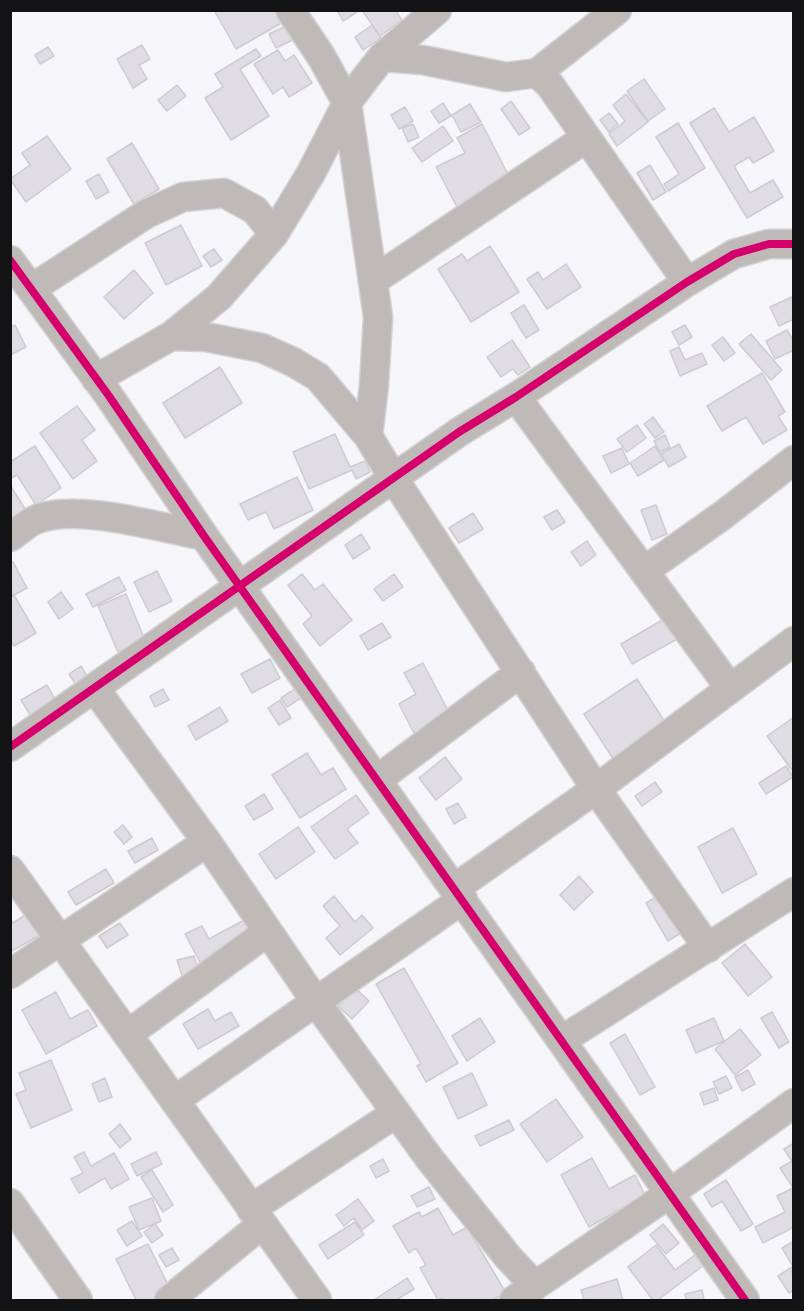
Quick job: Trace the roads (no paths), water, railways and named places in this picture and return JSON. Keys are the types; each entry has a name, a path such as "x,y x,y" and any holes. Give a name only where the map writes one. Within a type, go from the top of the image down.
{"street":[{"path":"290,10 321,56 347,103 378,317 368,436"},
{"path":"96,379 171,336 219,297 274,234 311,173 347,103 382,57 437,10"},
{"path":"382,57 423,60 506,77 537,73 617,10"},
{"path":"537,73 550,85 687,282"},
{"path":"374,280 586,138"},
{"path":"32,289 146,214 183,196 224,194 255,210 274,234"},
{"path":"10,747 459,432 516,397 687,282 734,254 769,244 794,244"},
{"path":"10,260 745,1300"},
{"path":"171,336 207,337 262,348 293,362 318,377 368,436 596,789 708,948"},
{"path":"516,397 730,688"},
{"path":"644,571 723,515 794,460"},
{"path":"10,537 34,520 63,513 104,516 204,536"},
{"path":"174,1100 316,1002 794,641"},
{"path":"378,779 521,672"},
{"path":"94,689 207,842 316,1002 459,1197 524,1293 669,1194 794,1103"},
{"path":"10,974 207,842"},
{"path":"10,870 317,1300"},
{"path":"562,1040 794,892"},
{"path":"128,1034 267,932"},
{"path":"169,1300 256,1217 396,1113"},
{"path":"12,1210 78,1300"}]}
